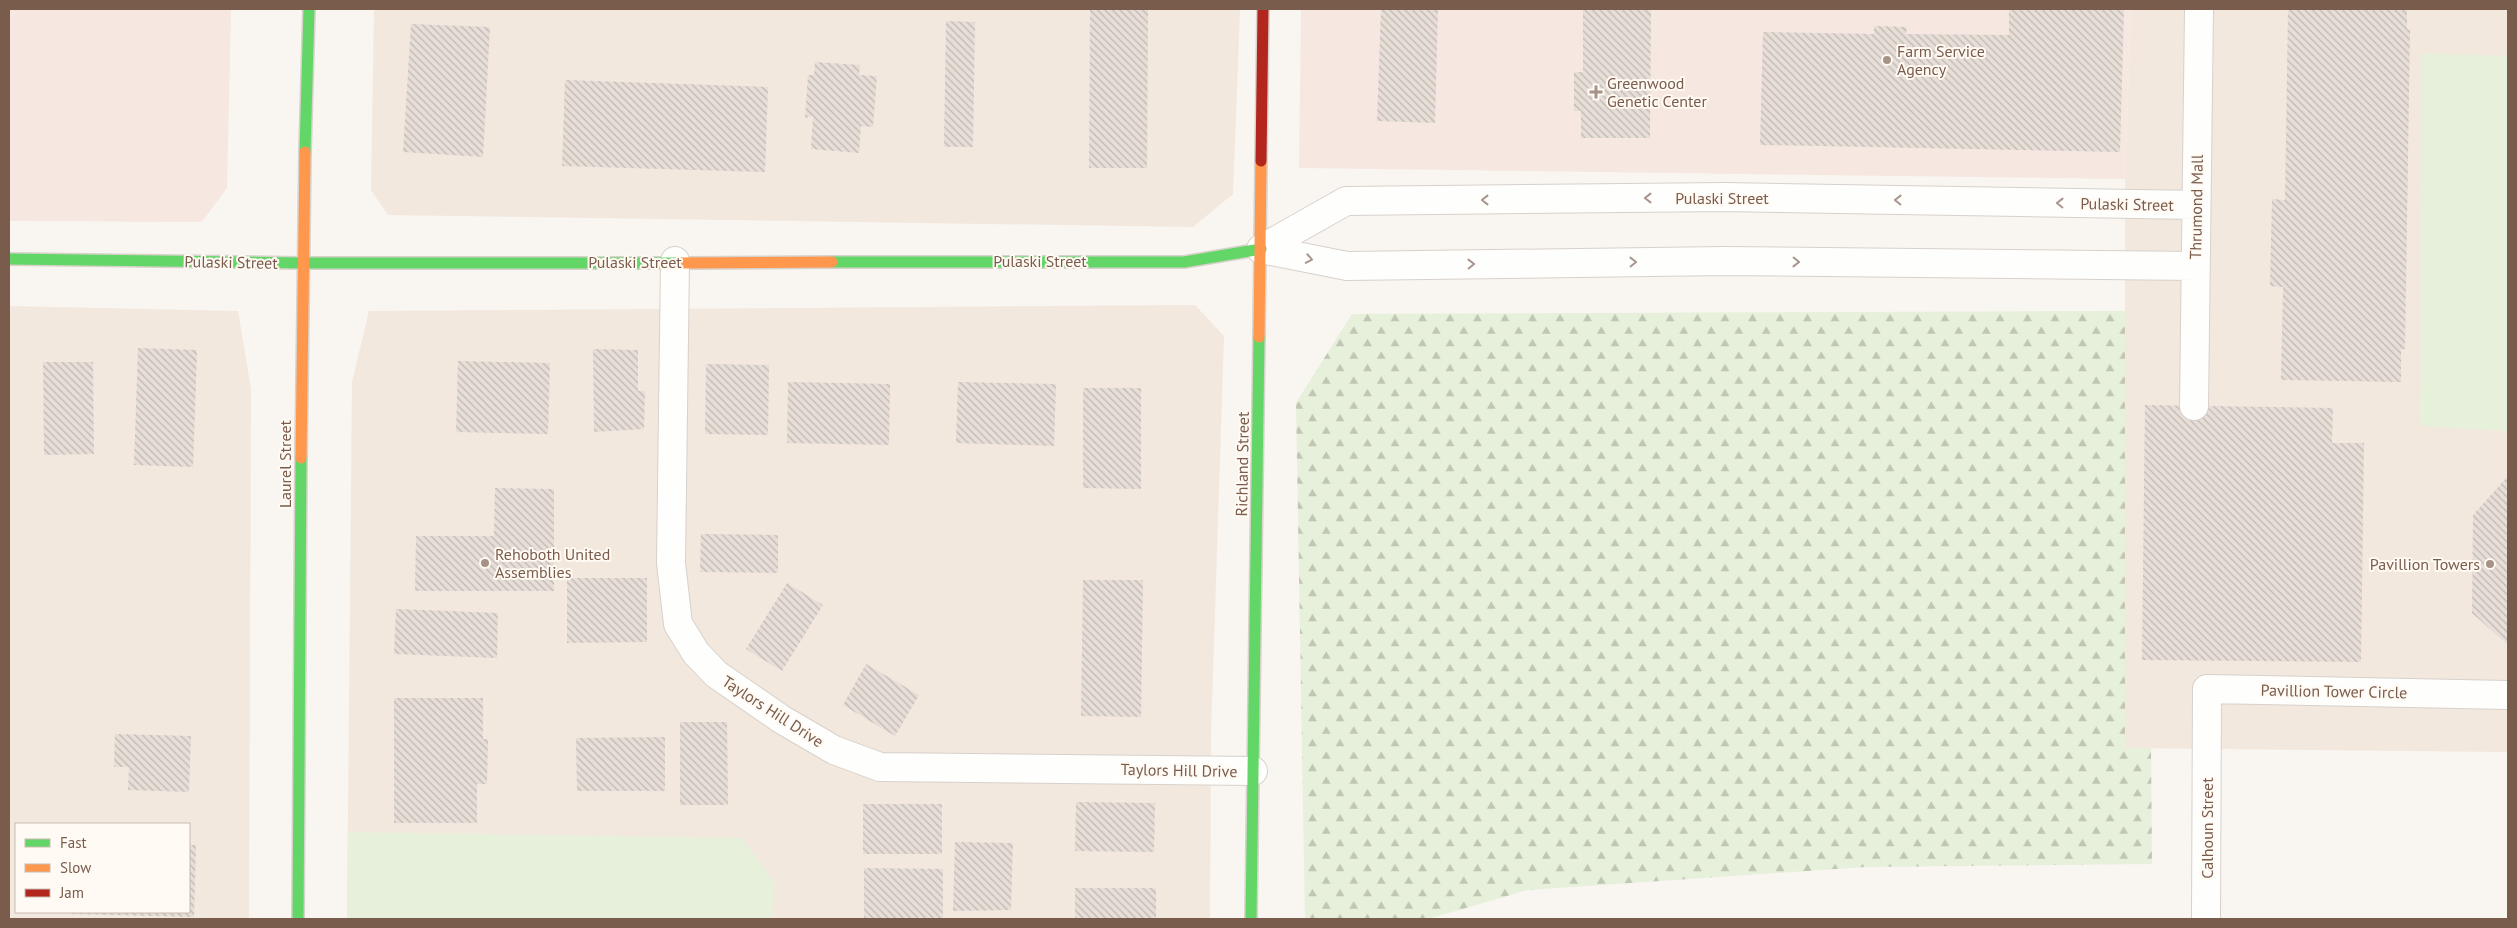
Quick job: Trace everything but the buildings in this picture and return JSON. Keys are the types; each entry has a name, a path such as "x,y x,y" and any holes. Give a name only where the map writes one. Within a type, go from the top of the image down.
{"street":[{"name":"Laurel Street","path":"298,919 302,264 309,9"},
{"name":"Richland Street","path":"1251,919 1263,9"},
{"name":"Thrumond Mall","path":"2194,406 2199,9"},
{"name":"Pulaski Street","path":"9,259 302,264 675,261 1184,262 1261,249 1346,201 1725,198 2196,205"},
{"name":"Pulaski Street","path":"1261,249 1347,266 1724,261 2196,266"},
{"name":"Taylors Hill Drive","path":"675,261 671,563 678,624 696,653 716,674 781,718 834,750 880,767 1253,771"},
{"name":"Pavillion Tower Circle","path":"2207,737 2207,689 2508,695"},
{"name":"Calhoun Street","path":"2206,919 2207,737"}],"shaded area":[{"path":"9,9 231,9 227,188 202,222 9,221"},
{"path":"374,9 1240,9 1233,194 1193,227 388,215 371,190"},
{"path":"1301,9 2131,9 2125,179 1299,168"},
{"path":"2131,9 2508,9 2508,752 2125,748 2125,179"},
{"path":"1195,305 1224,336 1211,733 1210,919 347,919 352,382 369,311"},
{"path":"9,306 238,311 251,389 249,919 9,919"}],"green space":[{"path":"2422,53 2508,56 2508,431 2420,426"},
{"path":"2125,311 2125,748 2151,748 2152,864 1865,867 1528,890 1428,919 1305,919 1296,403 1352,314"},
{"path":"348,832 742,838 774,882 772,919 347,919"}],"traffic: fast":[{"path":"305,152 309,9"},
{"path":"832,262 1184,262 1261,249"},
{"path":"9,259 302,263 681,263"},
{"path":"1251,919 1259,337"},
{"path":"298,919 301,458"}],"traffic: slow":[{"path":"301,458 305,152"},
{"path":"1259,337 1261,161"},
{"path":"681,263 832,262"}],"traffic: jam":[{"path":"1261,161 1263,9"}],"place":[{"name":"Farm Service Agency","path":"1887,60"},
{"name":"Greenwood Genetic Center","path":"1596,92"},
{"name":"Rehoboth United Assemblies","path":"485,563"},
{"name":"Pavillion Towers","path":"2490,564"}]}
